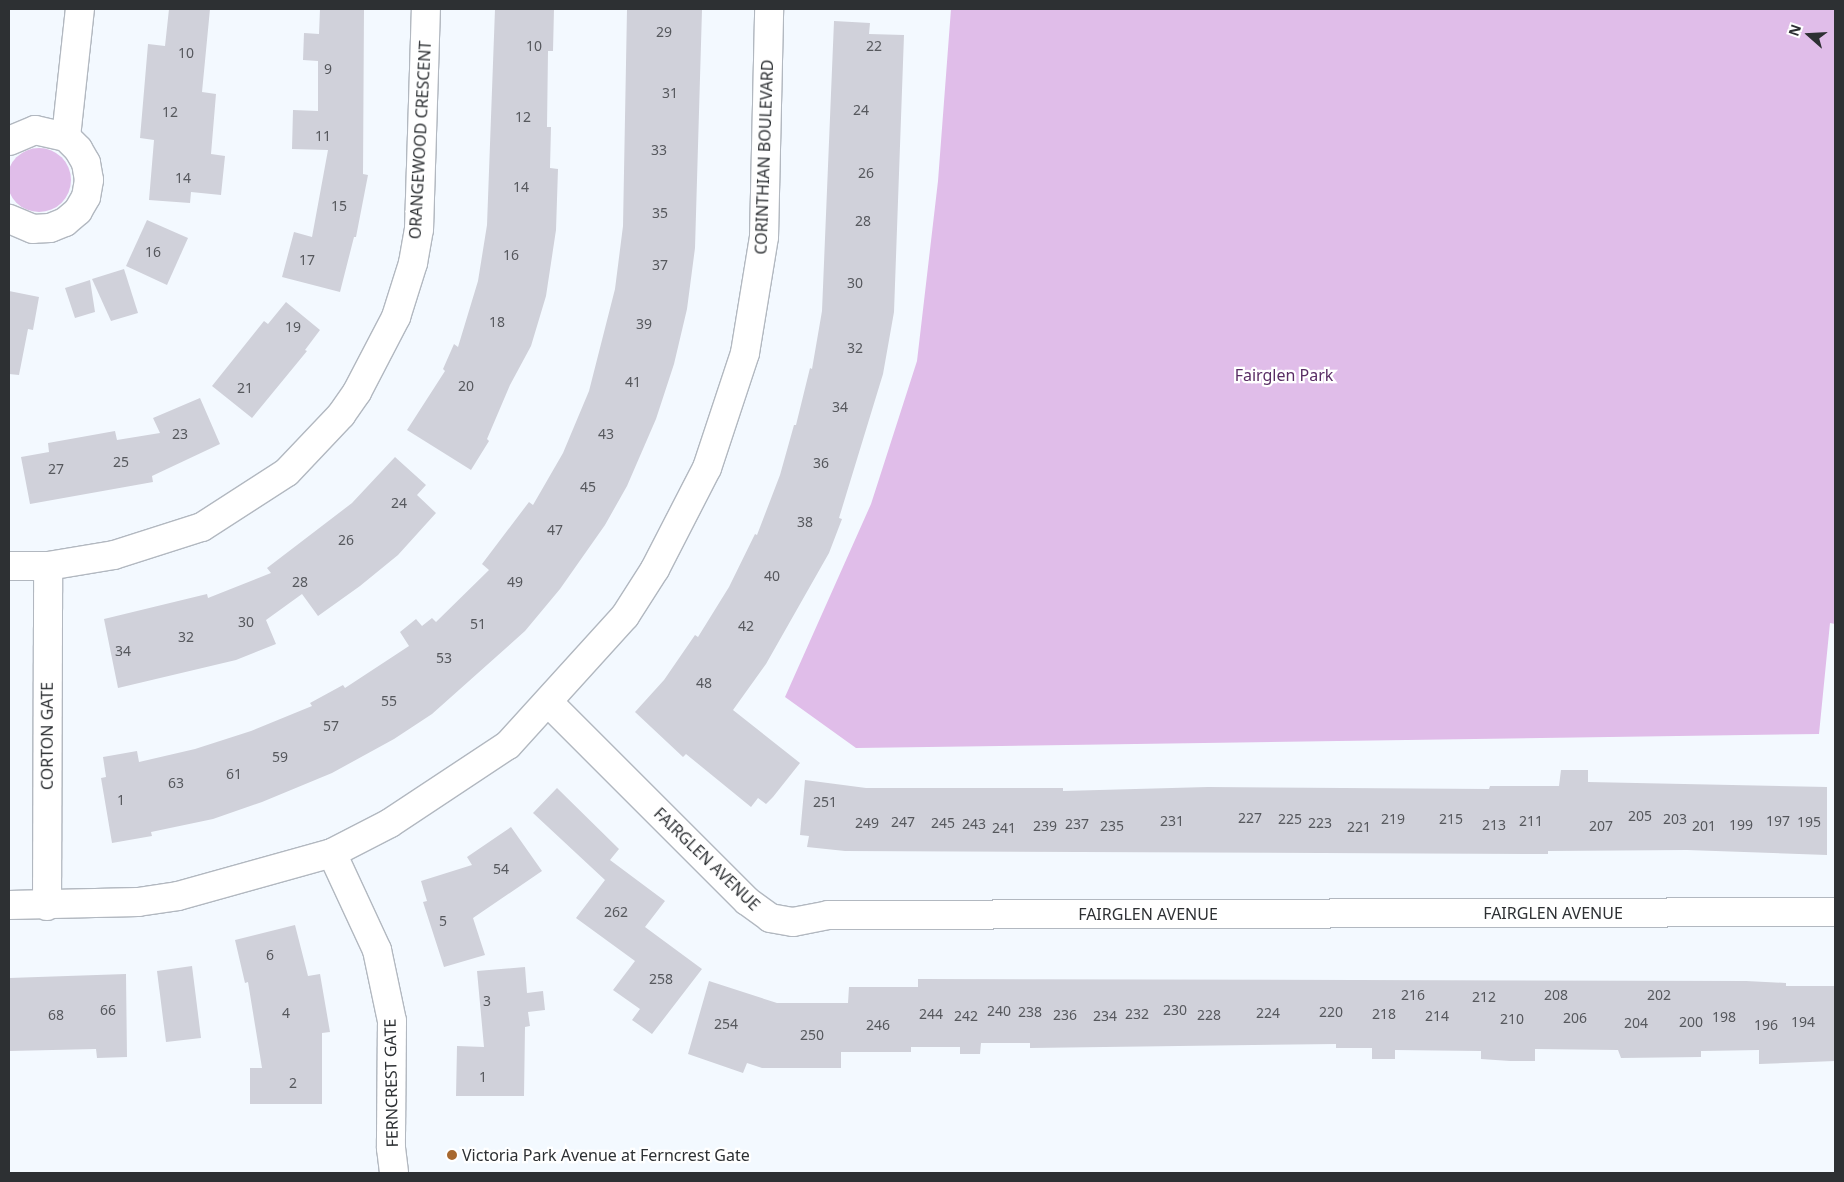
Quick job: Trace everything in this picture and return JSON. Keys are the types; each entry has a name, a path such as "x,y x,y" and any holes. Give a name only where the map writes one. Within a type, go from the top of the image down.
{"street":[{"path":"66,138 80,9"},
{"name":"ORANGEWOOD CRESCENT","path":"9,566 48,566 114,555 202,526 287,472 326,434 357,392 396,317 406,288 419,229 426,9"},
{"name":"CORINTHIAN BOULEVARD","path":"9,906 138,902 178,896 332,853 390,823 508,745 549,703 624,616 655,569 708,468 745,352 764,237 769,9"},
{"path":"9,141 35,130 66,138 78,149 86,164 89,180 86,196 78,211 65,222 50,228 33,229 9,219"},
{"name":"CORTON GATE","path":"46,906 48,566"},
{"name":"FAIRGLEN AVENUE","path":"549,703 748,901 770,918 793,922 838,915 1835,912"},
{"name":"FERNCREST GATE","path":"332,853 377,950 392,1021 391,1148 394,1173"}],"green space":[{"name":"Fairglen Park","path":"951,9 1835,9 1835,624 1830,623 1819,734 856,748 785,697 871,504 917,361 938,181"},
{"path":"39,148 51,150 62,157 69,168 71,180 69,192 62,203 51,210 39,212 27,210 16,203 9,192 7,180 9,168 16,157 27,150"}],"building":[{"path":"169,9 210,9 202,92 216,94 211,154 225,156 221,195 191,192 190,203 149,200 154,140 140,138 148,44 165,46"},
{"path":"320,9 364,9 363,174 368,175 356,237 354,237 340,292 282,277 294,232 312,237 328,150 292,149 293,110 318,111 318,61 303,60 304,33 319,34"},
{"path":"495,9 554,9 553,51 548,51 547,127 551,127 550,168 558,169 556,230 546,296 531,346 510,385 487,439 489,441 471,470 407,430 445,371 443,369 454,344 458,347 478,281 487,225"},
{"path":"627,9 702,10 695,248 687,309 674,364 656,419 627,486 605,525 560,589 525,631 432,714 394,739 332,773 262,802 213,819 151,832 152,836 112,843 101,778 106,777 103,757 137,751 139,762 195,749 251,731 312,706 310,703 343,685 345,688 409,646 400,632 416,619 422,626 432,618 436,622 489,570 482,564 529,502 533,505 563,453 589,391 615,289 623,226"},
{"path":"834,21 870,23 869,34 904,35 894,312 883,374 839,518 842,519 829,553 766,664 733,710 800,763 766,804 758,798 751,807 686,754 683,757 635,712 664,680 695,635 698,637 729,587 755,534 757,535 780,475 794,425 796,425 810,368 812,369 822,311"},
{"path":"147,220 188,238 167,285 126,266"},
{"path":"124,269 138,313 111,321 92,279"},
{"path":"90,280 95,312 75,318 65,288"},
{"path":"9,291 39,297 33,330 28,329 19,375 9,374"},
{"path":"286,302 320,330 305,350 307,351 252,418 212,386 264,321 268,324"},
{"path":"200,398 220,444 152,476 153,482 30,504 21,457 49,452 48,443 115,431 117,440 160,433 153,418"},
{"path":"395,457 426,485 417,495 436,513 398,555 360,586 318,616 302,594 266,620 276,644 236,660 118,688 104,619 207,594 208,598 271,573 267,568 352,503"},
{"path":"1561,770 1588,770 1588,782 1827,787 1827,855 1687,850 1548,851 1548,854 845,851 807,847 809,836 800,835 805,780 866,788 1063,788 1063,791 1208,787 1489,789 1490,786 1559,786"},
{"path":"557,788 619,849 610,860 665,901 645,927 702,969 652,1034 632,1020 640,1009 613,990 635,961 576,918 605,880 533,813"},
{"path":"511,827 542,871 473,918 485,955 444,967 423,902 427,901 421,881 472,865 467,857"},
{"path":"295,925 308,976 320,974 330,1032 322,1033 322,1104 250,1104 250,1068 262,1068 248,982 245,983 235,940"},
{"path":"192,966 201,1038 166,1042 157,971"},
{"path":"525,967 527,993 543,991 545,1010 528,1012 530,1026 525,1027 524,1096 456,1096 457,1046 484,1047 477,971"},
{"path":"126,974 127,1057 97,1058 96,1049 9,1051 9,978"},
{"path":"918,979 1746,981 1786,983 1786,986 1835,986 1835,1061 1759,1064 1759,1050 1701,1051 1701,1057 1621,1058 1618,1050 1535,1049 1535,1061 1510,1061 1481,1059 1481,1051 1395,1050 1395,1059 1372,1059 1372,1048 1336,1048 1336,1044 1030,1048 1030,1043 981,1043 980,1054 960,1054 960,1047 911,1047 911,1052 841,1052 841,1068 762,1068 747,1063 743,1073 688,1054 709,981 777,1003 848,1003 849,987 918,987"}],"place":[{"name":"Victoria Park Avenue at Ferncrest Gate","path":"452,1155"}]}
